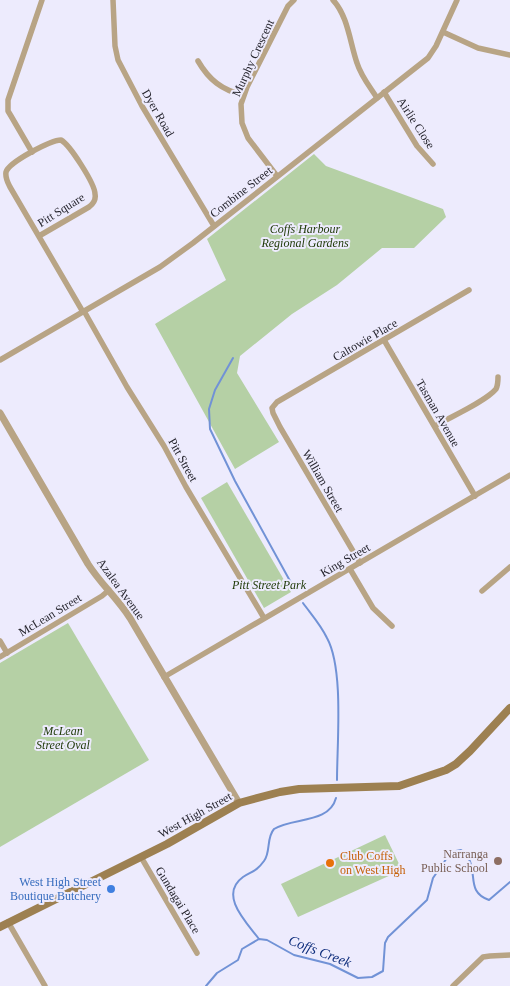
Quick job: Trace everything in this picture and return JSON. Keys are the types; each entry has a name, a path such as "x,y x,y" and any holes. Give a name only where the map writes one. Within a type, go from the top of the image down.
{"main road":[{"name":"West High Street","path":"4,924 141,857 239,803 299,789 390,787 411,783 431,776 456,764 510,708"}],"street":[{"path":"32,152 7,106 42,0"},
{"name":"Dyer Road","path":"113,0 114,46 121,67 214,226"},
{"name":"Murphy Crescent","path":"277,176 244,130 241,113 243,95 281,20 294,0"},
{"path":"333,0 341,13 357,65 363,78 377,98"},
{"name":"Combine Street","path":"0,360 160,267 377,98 430,55 443,32 456,0"},
{"path":"443,32 478,48 510,55"},
{"path":"198,61 215,83 230,92 243,95"},
{"name":"Airlie Close","path":"384,92 416,146 433,164"},
{"name":"Pitt Square","path":"39,236 89,208 96,196 94,187 71,149 61,140 53,141 12,165 6,173 6,178 39,236 84,311"},
{"name":"Caltowie Place","path":"272,408 278,402 470,290"},
{"name":"Pitt Street","path":"84,311 127,388 164,446 264,618"},
{"name":"Tasman Avenue","path":"384,340 475,496"},
{"path":"435,426 485,398 496,389 498,377"},
{"name":"William Street","path":"272,408 280,427 360,563"},
{"name":"Azalea Avenue","path":"0,414 88,564 130,618 239,803"},
{"name":"King Street","path":"164,677 510,475"},
{"path":"482,591 510,567"},
{"path":"350,569 374,608 392,626"},
{"name":"McLean Street","path":"0,657 109,590"},
{"path":"0,641 7,652"},
{"name":"Gundagai Place","path":"141,857 197,953"},
{"path":"4,924 45,986"},
{"path":"453,986 483,957 510,955"}],"green space":[{"name":"Coffs Harbour Regional Gardens","path":"314,154 326,166 443,209 446,217 414,248 382,248 337,285 292,314 240,356 237,373 279,442 235,469 155,324 226,280 207,239"},
{"name":"Pitt Street Park","path":"227,482 291,592 264,608 201,498"},
{"name":"McLean Street Oval","path":"68,623 149,760 0,847 0,663"},
{"path":"385,835 402,870 298,917 281,884"}],"waterway":[{"path":"233,358 215,390 209,409 210,429 235,481 295,590"},
{"path":"303,603 327,638 336,668 338,687 337,780"},
{"path":"259,939 237,909 233,892 236,884 264,861 274,829 282,825 318,816 326,812 336,798"},
{"name":"Coffs Creek","path":"206,986 217,973 238,960 242,949 259,939 267,940 294,955 330,964 358,978 372,977 383,971 385,943 388,937 427,900 433,878 451,852 461,850 468,857 475,888 482,897 489,900 510,882"}],"place":[{"name":"Narranga Public School","path":"498,861"},
{"name":"Club Coffs on West High","path":"330,863"},
{"name":"West High Street Boutique Butchery","path":"111,889"}]}
